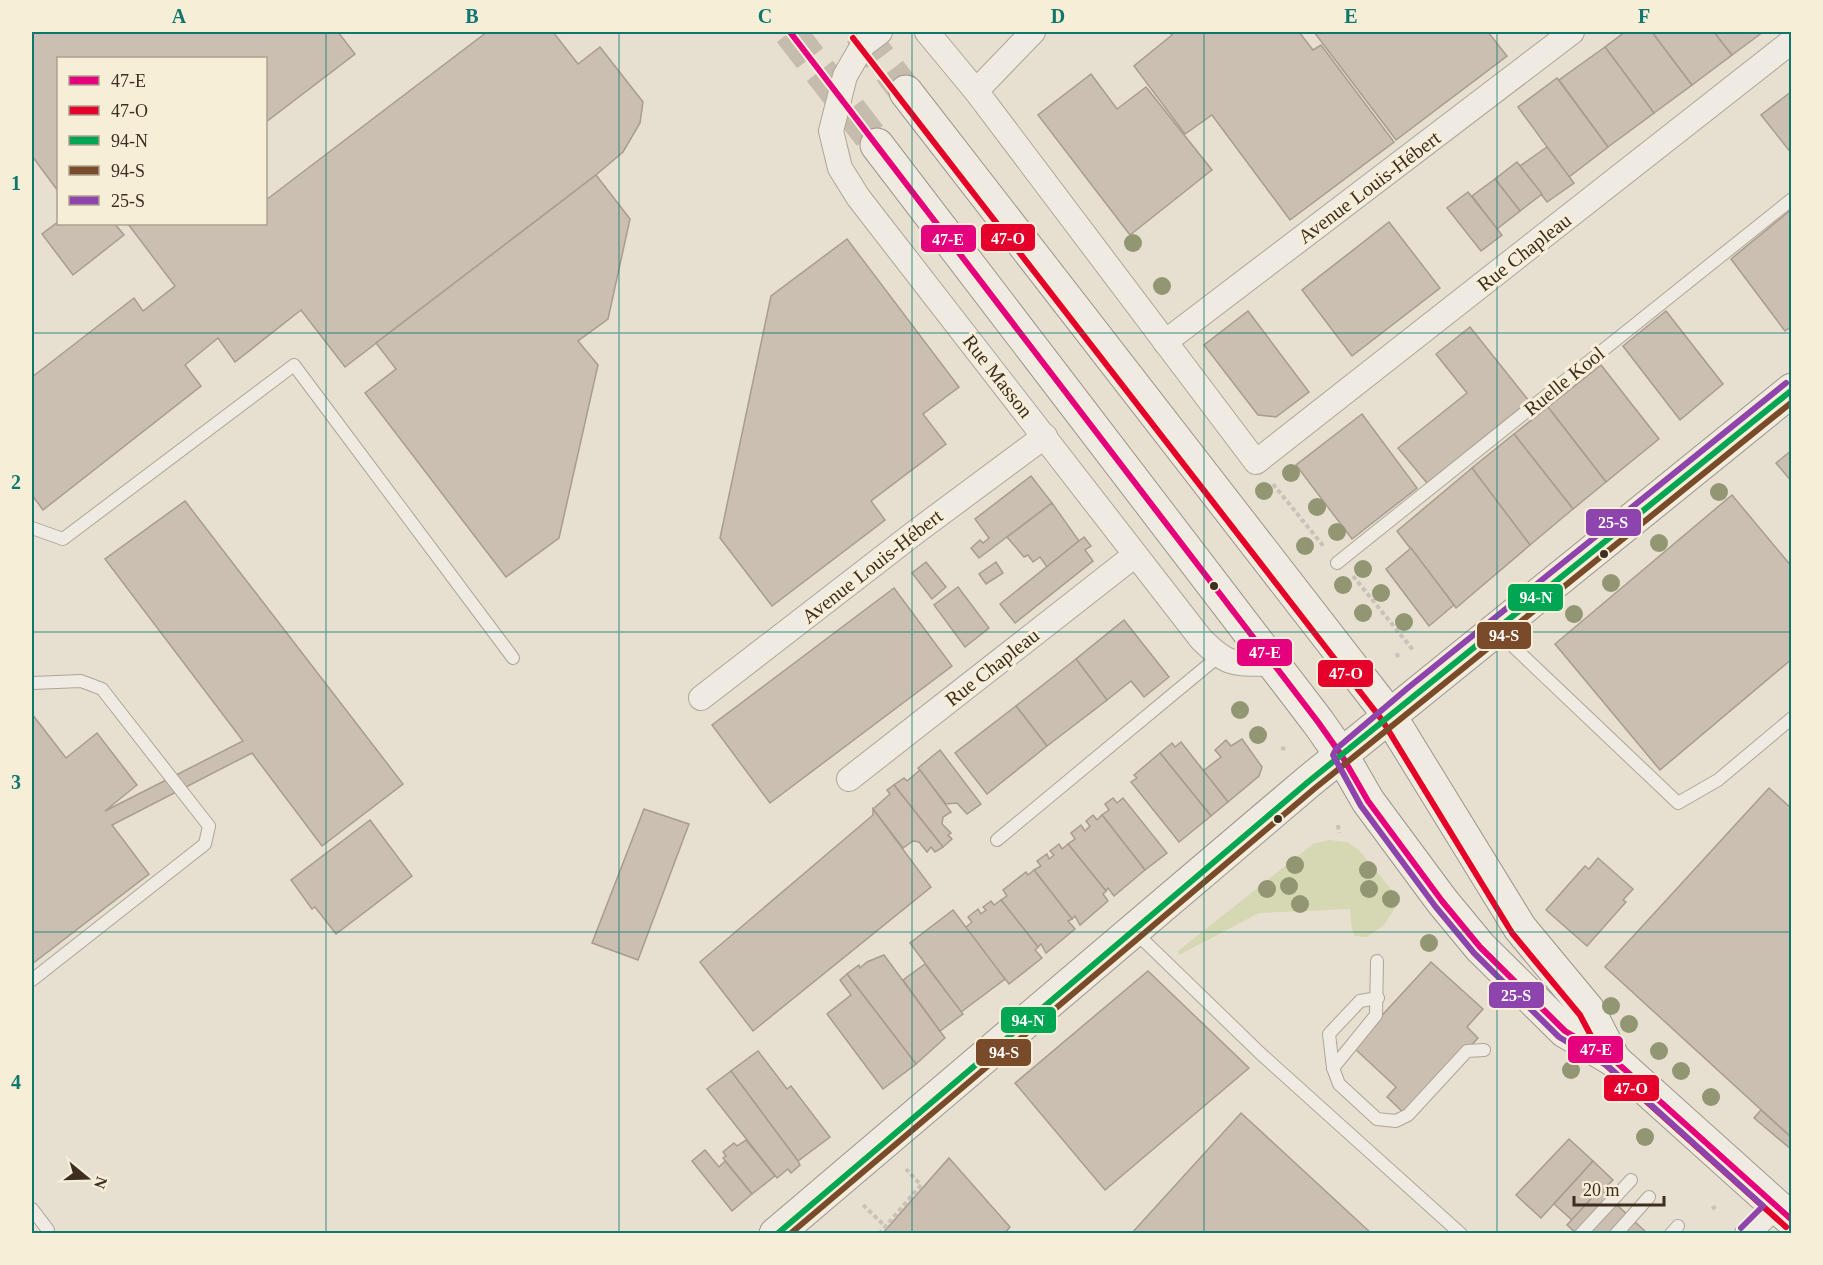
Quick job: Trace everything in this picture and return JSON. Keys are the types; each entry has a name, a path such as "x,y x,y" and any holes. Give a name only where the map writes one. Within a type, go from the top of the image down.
{"street":[{"name":"Rue Masson","path":"880,32 863,45 845,76 831,131 840,168 858,197 1135,555 1201,639 1219,656"},
{"path":"927,32 976,91 1256,462"},
{"path":"976,91 1033,32"},
{"name":"Avenue Louis-Hébert","path":"1166,342 1572,32"},
{"name":"Rue Chapleau","path":"1256,462 1791,41"},
{"path":"906,92 1389,715 1520,928 1588,1011 1614,1060"},
{"path":"877,145 1274,664 1342,756 1368,801 1442,901 1480,947 1565,1031 1614,1060 1784,1213 1747,1233"},
{"path":"776,1233 1308,782 1791,390"},
{"name":"Avenue Louis-Hébert","path":"701,698 917,531 1045,436"},
{"name":"Rue Chapleau","path":"849,779 1135,555"},
{"path":"1219,656 1233,663 1274,664"}],"lane":[{"name":"Ruelle Kool","path":"1337,563 1791,199"},
{"path":"32,528 63,539 294,365 513,658"},
{"path":"1494,629 1678,803 1718,780 1791,718"},
{"path":"997,840 1219,656"},
{"path":"32,683 81,681 102,689 209,826 205,844 32,980"},
{"path":"1134,931 1261,1054 1461,1233"},
{"path":"1333,1068 1376,1015 1377,961"},
{"path":"1378,998 1360,1001 1329,1034 1333,1068 1339,1084 1377,1119 1396,1121 1408,1115 1467,1052 1484,1050"},
{"path":"1581,1233 1631,1180"},
{"path":"1616,1233 1649,1197"},
{"path":"32,1209 48,1230"}],"path":[{"path":"1256,462 1337,563 1347,569 1413,650"},
{"path":"1338,825 1339,833"},
{"path":"879,1233 921,1185 906,1169"},
{"path":"863,1205 886,1227"}],"green space":[{"path":"1329,840 1347,842 1359,850 1400,900 1384,925 1367,937 1355,936 1350,909 1259,913 1179,955 1178,951 1313,844"}],"building":[{"path":"32,32 338,32 355,54 267,121 267,57 57,57 57,190 32,156"},
{"path":"487,32 553,32 578,64 600,47 643,102 640,123 623,152 345,367 301,310 235,362 218,338 185,365 201,386 43,510 32,495 32,377 134,298 143,311 175,286 129,225 267,225 267,199"},
{"path":"1169,32 1299,32 1313,50 1321,45 1394,142 1290,220 1212,115 1185,134 1134,66 1172,35"},
{"path":"1314,32 1488,32 1507,56 1396,140"},
{"path":"1625,32 1652,32 1692,85 1654,113 1605,47"},
{"path":"1652,32 1714,32 1732,55 1692,85"},
{"path":"1714,32 1763,32 1732,55"},
{"path":"1605,47 1654,113 1608,147 1559,80"},
{"path":"1091,74 1117,109 1146,87 1212,170 1130,235 1038,115"},
{"path":"1557,78 1608,147 1569,177 1518,107"},
{"path":"1792,91 1792,154 1761,115"},
{"path":"1547,147 1574,183 1547,202 1520,166"},
{"path":"1517,162 1542,194 1520,211 1495,179"},
{"path":"596,175 630,219 608,319 578,341 598,365 559,538 506,577 365,393 396,369 376,343"},
{"path":"1495,179 1520,211 1497,229 1472,196"},
{"path":"1468,192 1502,235 1481,251 1447,208"},
{"path":"1792,209 1792,326 1785,331 1731,259"},
{"path":"1389,222 1440,288 1352,356 1302,290"},
{"path":"57,223 57,225 116,225 124,235 73,275 42,234"},
{"path":"847,239 959,387 923,414 946,444 871,501 885,520 772,606 720,538 771,296"},
{"path":"1248,311 1309,392 1276,417 1258,415 1204,345"},
{"path":"1666,311 1723,384 1680,420 1623,346"},
{"path":"1470,327 1529,401 1427,483 1398,448 1467,393 1436,354"},
{"path":"1601,365 1659,439 1606,482 1548,407"},
{"path":"1548,407 1606,482 1573,509 1514,434"},
{"path":"1362,414 1417,488 1352,539 1296,465"},
{"path":"1514,434 1573,509 1530,545 1472,468"},
{"path":"1792,450 1792,482 1776,463"},
{"path":"1472,468 1530,545 1456,608 1397,531"},
{"path":"1031,476 1052,503 979,558 971,548 980,540 983,543 989,538 975,519"},
{"path":"1732,495 1792,567 1792,659 1660,770 1555,644"},
{"path":"185,501 403,784 322,846 252,753 112,825 149,874 32,964 32,714 66,758 97,733 137,785 105,811 243,741 105,559"},
{"path":"1052,503 1079,541 1047,567 1040,557 1033,562 1028,555 1024,557 1007,537"},
{"path":"1084,537 1091,546 1085,550 1093,561 1015,623 1000,604"},
{"path":"1411,548 1454,605 1429,626 1386,569"},
{"path":"926,562 946,587 932,599 912,573"},
{"path":"996,562 1003,573 986,584 979,574"},
{"path":"958,587 989,628 965,647 934,605"},
{"path":"894,588 952,666 770,803 712,725"},
{"path":"1124,620 1169,677 1144,697 1131,681 1107,700 1076,659"},
{"path":"1076,659 1107,700 1047,746 1016,706"},
{"path":"1016,706 1047,746 987,794 955,753"},
{"path":"1242,739 1262,767 1259,776 1228,802 1203,771 1221,757 1215,750 1226,740 1231,746"},
{"path":"1181,742 1228,802 1211,816 1160,753 1172,743 1175,747"},
{"path":"940,750 981,804 967,814 957,803 946,804 918,768"},
{"path":"1160,753 1211,816 1179,842 1131,782 1137,778 1134,775"},
{"path":"920,770 951,812 943,817 942,824 951,833 948,835 952,839 943,847 894,785 904,778 907,781"},
{"path":"894,785 943,847 935,852 931,847 927,852 919,842 913,841 903,848 873,809 890,794 887,790"},
{"path":"1769,788 1792,809 1792,1138 1605,967"},
{"path":"1113,798 1117,803 1123,798 1167,853 1145,870 1102,815 1109,810 1105,804"},
{"path":"644,809 689,824 638,960 592,943"},
{"path":"873,809 931,887 753,1031 700,962 873,815"},
{"path":"1093,815 1097,820 1102,815 1145,870 1114,896 1108,888 1106,891 1068,844 1075,839 1071,833 1081,825 1085,831 1090,826 1086,821"},
{"path":"370,820 412,876 336,934 315,907 312,909 291,880"},
{"path":"1059,844 1062,849 1068,844 1106,891 1103,894 1108,901 1080,925 1075,916 1072,919 1034,870 1041,866 1037,861 1047,854 1049,859 1054,855 1050,851"},
{"path":"1598,858 1633,889 1623,900 1626,902 1587,946 1546,910 1585,866 1589,869"},
{"path":"1034,870 1072,919 1068,921 1075,929 1046,953 1041,944 1038,947 1001,900 1007,896 1003,890 1026,872 1028,875"},
{"path":"1001,900 1038,947 1035,950 1042,958 1009,984 965,928 972,922 968,917 978,909 981,914 986,910 983,907 991,901 994,905"},
{"path":"953,910 1005,979 961,1012 910,943"},
{"path":"884,955 945,1038 916,1064 847,974 859,965 860,968 867,962"},
{"path":"1431,962 1483,1009 1467,1027 1478,1038 1407,1116 1387,1097 1396,1087 1353,1047"},
{"path":"925,964 963,1014 940,1031 903,980"},
{"path":"1148,971 1249,1068 1105,1190 1015,1083"},
{"path":"847,974 916,1064 883,1089 827,1014 851,995 840,980"},
{"path":"758,1051 787,1089 791,1086 830,1137 798,1161 731,1071"},
{"path":"731,1071 798,1161 800,1165 791,1173 788,1169 777,1178 707,1089"},
{"path":"1761,1110 1792,1138 1792,1150 1754,1118"},
{"path":"1241,1113 1372,1234 1131,1234"},
{"path":"1569,1139 1593,1161 1541,1218 1516,1195"},
{"path":"746,1140 775,1176 752,1194 723,1158 726,1156 723,1152 734,1143 737,1146"},
{"path":"705,1150 719,1167 725,1161 752,1194 732,1211 692,1161"},
{"path":"949,1158 1010,1227 1004,1234 882,1234"},
{"path":"1593,1161 1613,1180 1602,1191 1600,1189 1572,1220 1554,1204"},
{"path":"1600,1189 1648,1234 1577,1234 1567,1225"}],"tunnel":[{"path":"790,32 877,145"},
{"path":"860,32 906,92"}],"transit line":[{"name":"47-E","path":"790,32 1318,722 1342,756 1368,801 1442,901 1480,947 1565,1031 1614,1060 1792,1220"},
{"name":"47-O","path":"853,38 1382,720 1512,933 1580,1015 1607,1066 1786,1227"},
{"name":"25-S","path":"1741,1228 1763,1206 1609,1067 1559,1037 1474,953 1435,906 1361,806 1333,755 1336,749 1409,687 1786,383"},
{"name":"94-N","path":"777,1234 1308,782 1792,390"},
{"name":"94-S","path":"790,1234 1314,789 1792,402"}]}
